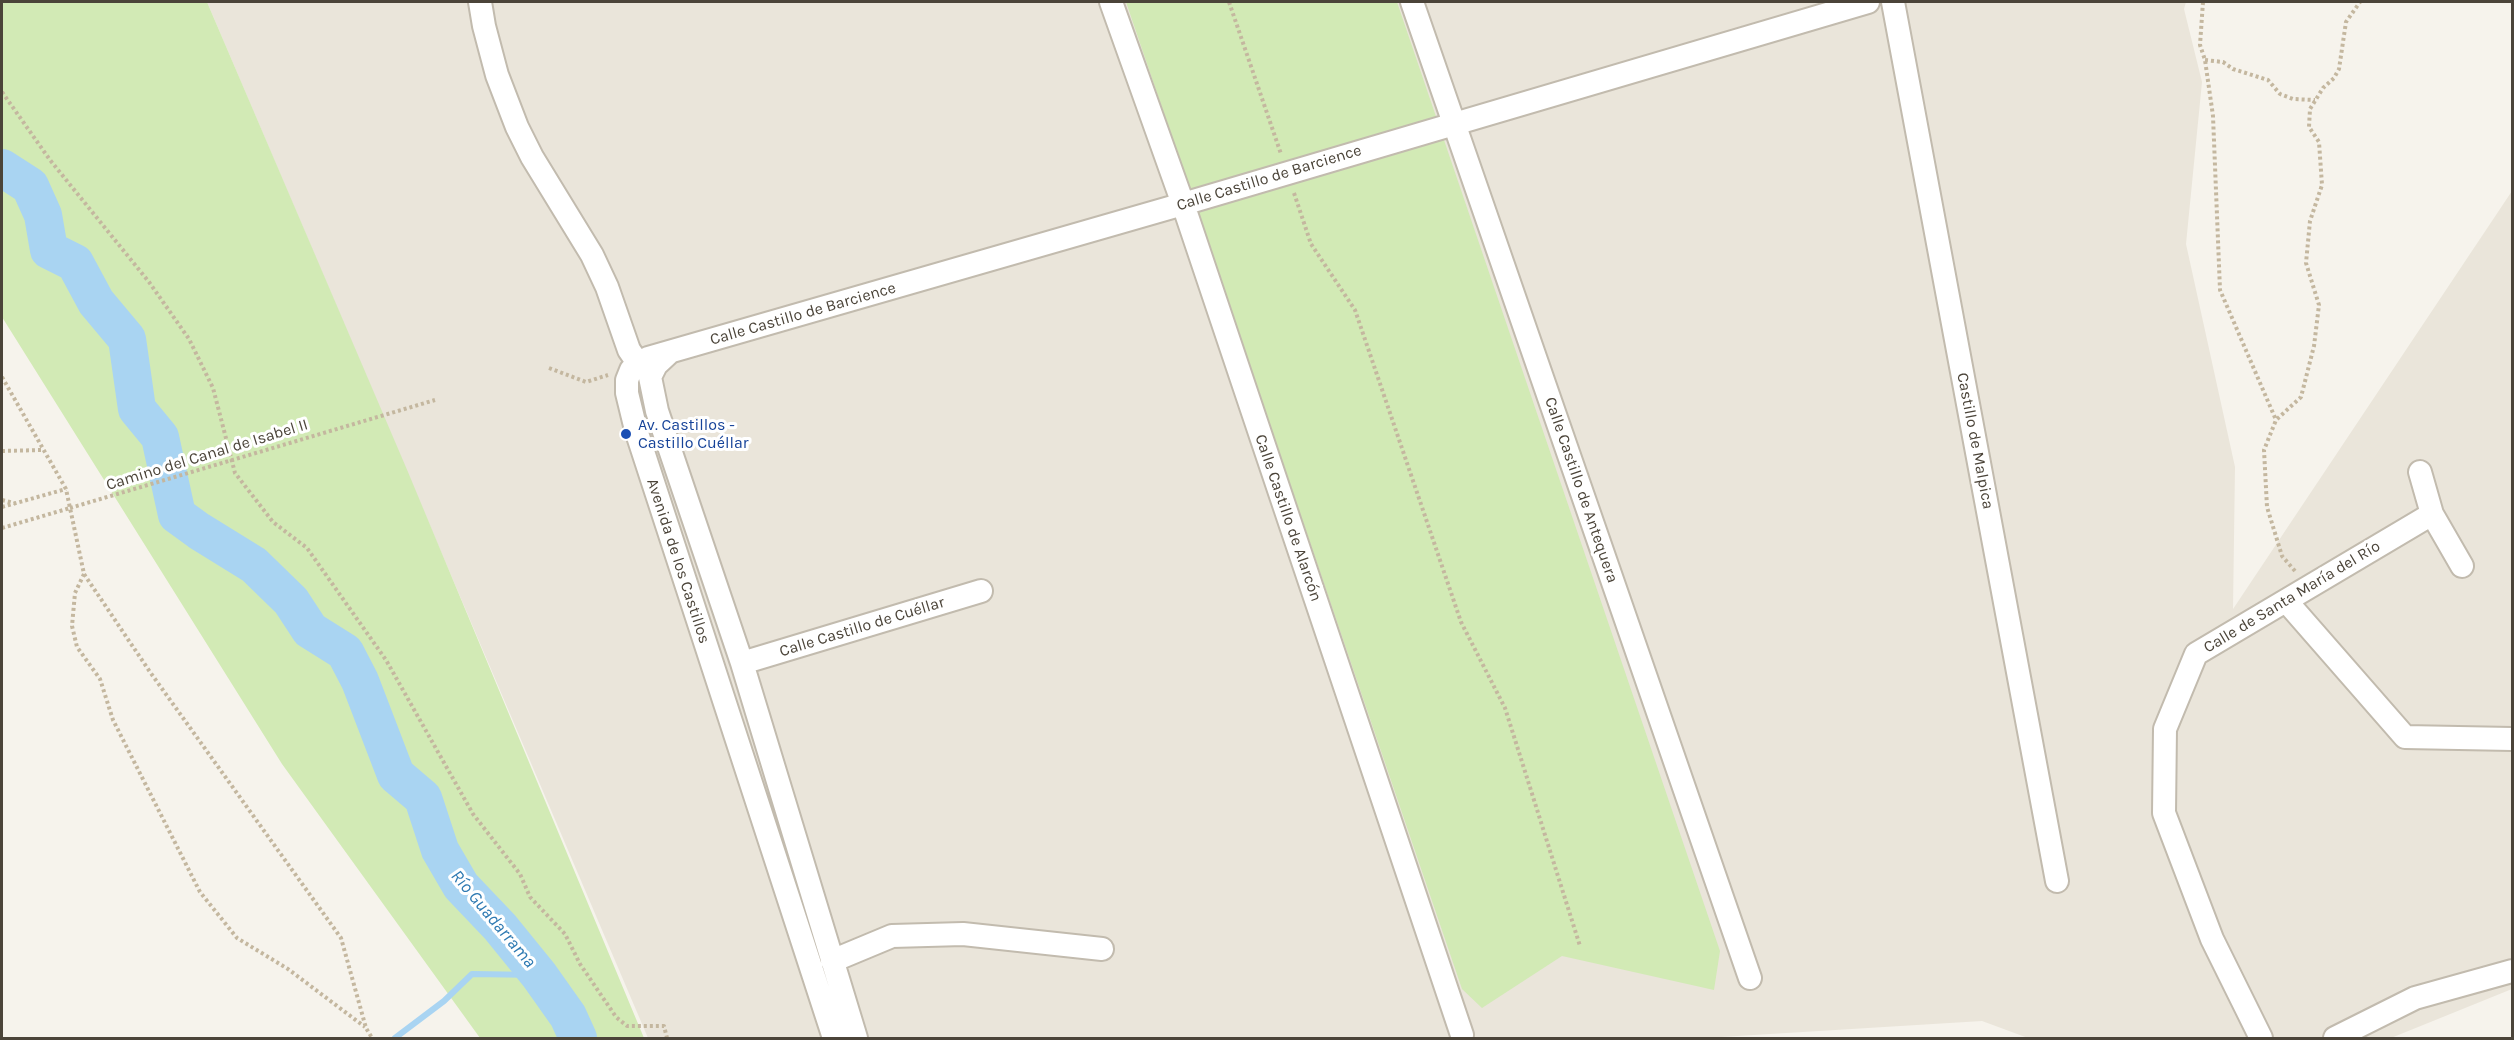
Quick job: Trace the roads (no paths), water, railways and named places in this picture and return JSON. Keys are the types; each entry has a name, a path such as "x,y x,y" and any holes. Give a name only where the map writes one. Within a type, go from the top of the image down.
{"street":[{"path":"480,2 483,26 497,75 517,127 532,157 592,255 607,287 629,350 645,366"},
{"name":"Calle Castillo de Alarcón","path":"1112,2 1183,204 1462,1035"},
{"name":"Calle Castillo de Antequera","path":"1412,2 1750,978"},
{"name":"Calle Castillo de Barcience","path":"645,366 670,352 1868,2"},
{"name":"Castillo de Malpica","path":"1893,2 2057,881"},
{"name":"Avenida de los Castillos","path":"834,1038 636,430 628,400 627,380 631,370 645,366 650,377 657,411 742,663 856,1038"},
{"path":"2420,472 2432,514 2462,566"},
{"name":"Calle de Santa María del Río","path":"2261,1038 2212,939 2164,813 2164,729 2196,654 2432,514"},
{"name":"Calle Castillo de Cuéllar","path":"742,663 981,591"},
{"path":"2286,602 2405,737 2512,739"},
{"path":"832,961 892,936 963,934 1102,949"},
{"path":"2335,1038 2415,998 2512,971"}],"waterway":[{"name":"Río Guadarrama","path":"2,168 30,186 43,215 49,250 75,263 96,302 127,339 137,409 160,437 177,515 254,565 291,601 310,630 345,652 360,681 396,775 423,798 440,850 461,886 500,927 539,975 568,1016 578,1038"},
{"path":"395,1038 444,1001 472,974 539,975"}],"place":[{"name":"Av. Castillos - Castillo Cuéllar","path":"626,434"}]}
